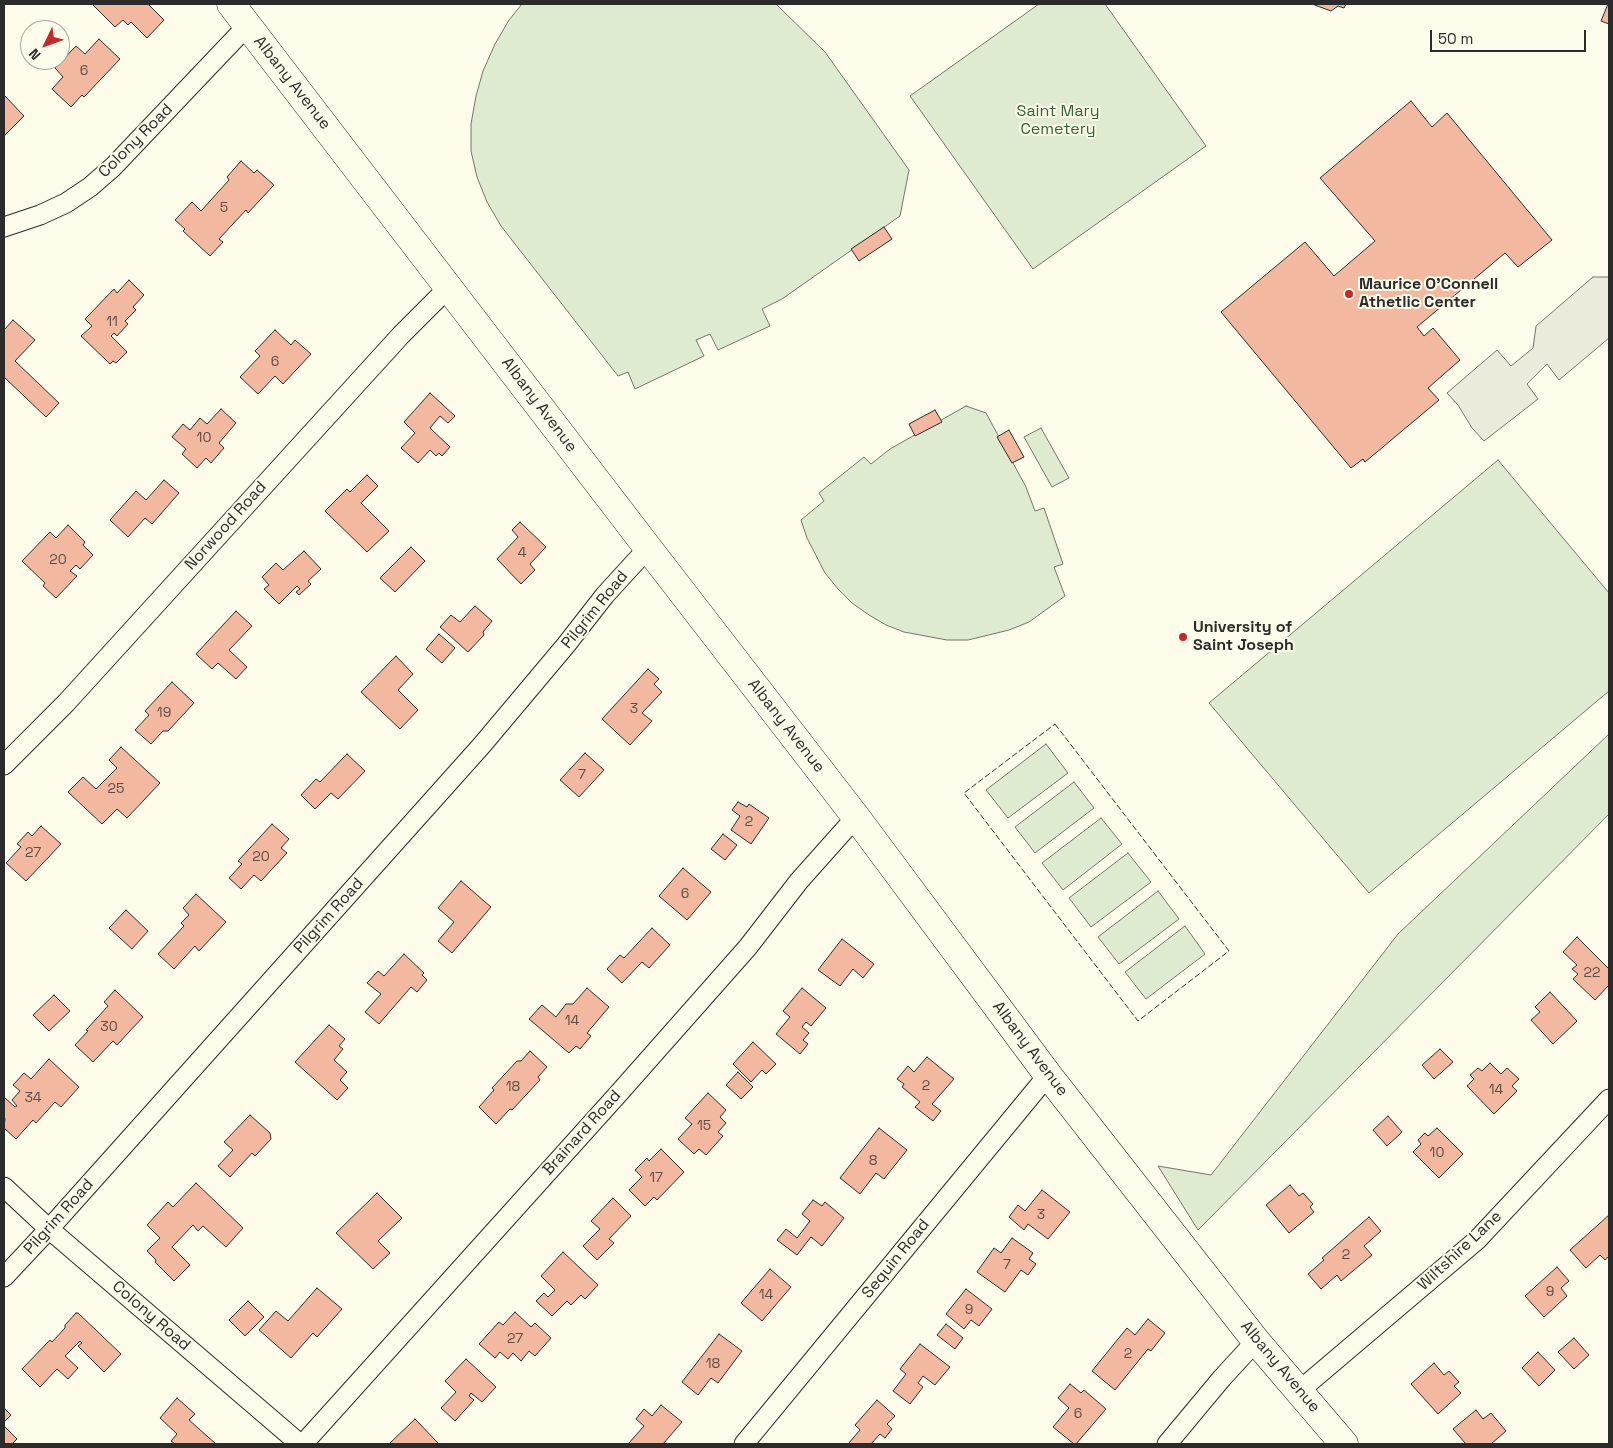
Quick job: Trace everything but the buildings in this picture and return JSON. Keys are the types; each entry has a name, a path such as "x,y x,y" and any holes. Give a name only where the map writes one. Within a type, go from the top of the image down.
{"highway":[{"name":"Albany Avenue","path":"231,4 856,817 1048,1075 1256,1341 1344,1444"}],"street":[{"name":"Colony Road","path":"4,227 40,215 66,203 90,188 113,167 248,25"},
{"name":"Norwood Road","path":"4,765 66,703 388,348 449,287"},
{"name":"Pilgrim Road","path":"4,1277 482,745 566,645 605,595 648,548"},
{"name":"Brainard Road","path":"301,1444 625,1086 748,947 799,881 856,817"},
{"name":"Sequin Road","path":"744,1444 1048,1075"},
{"name":"Wiltshire Lane","path":"1299,1391 1477,1240 1609,1100"},
{"name":"Colony Road","path":"4,1187 49,1229 301,1444"},
{"path":"1167,1444 1222,1378 1256,1341"}],"green space":[{"path":"522,4 776,4 825,52 909,170 900,216 782,299 762,309 770,326 718,350 710,334 696,340 704,356 635,389 628,372 618,376 501,226 487,202 477,177 471,151 471,124 476,96 483,71 495,44 509,20"},
{"name":"Saint Mary Cemetery","path":"1039,4 1105,4 1206,146 1033,269 910,96"},
{"path":"966,406 986,413 1026,487 1035,511 1044,508 1063,564 1054,567 1065,596 1029,622 1009,630 968,640 947,640 904,632 886,625 852,603 825,573 807,538 801,520 824,501 819,493 864,457 871,464 890,449"},
{"path":"1041,428 1069,478 1052,487 1024,437"},
{"path":"1498,460 1609,593 1609,691 1369,893 1209,703"},
{"path":"1609,734 1609,814 1198,1230 1158,1166 1211,1175 1398,934"},
{"path":"1046,744 1068,773 1008,818 986,790"},
{"path":"1074,782 1094,808 1035,853 1015,827"},
{"path":"1101,818 1122,844 1063,890 1042,863"},
{"path":"1128,853 1151,882 1091,927 1069,898"},
{"path":"1158,891 1179,919 1119,964 1098,937"},
{"path":"1185,926 1205,954 1146,999 1125,972"}],"shaded area":[{"path":"1593,277 1609,277 1609,338 1559,380 1547,364 1527,384 1538,399 1484,441 1472,428 1458,405 1447,393 1497,350 1511,366 1533,348 1536,326"}],"fence":[{"path":"1055,724 1229,951 1138,1021 964,793 1055,724"}],"place":[{"name":"Maurice O'Connell Athetlic Center","path":"1349,294"},
{"name":"University of Saint Joseph","path":"1183,637"}]}
